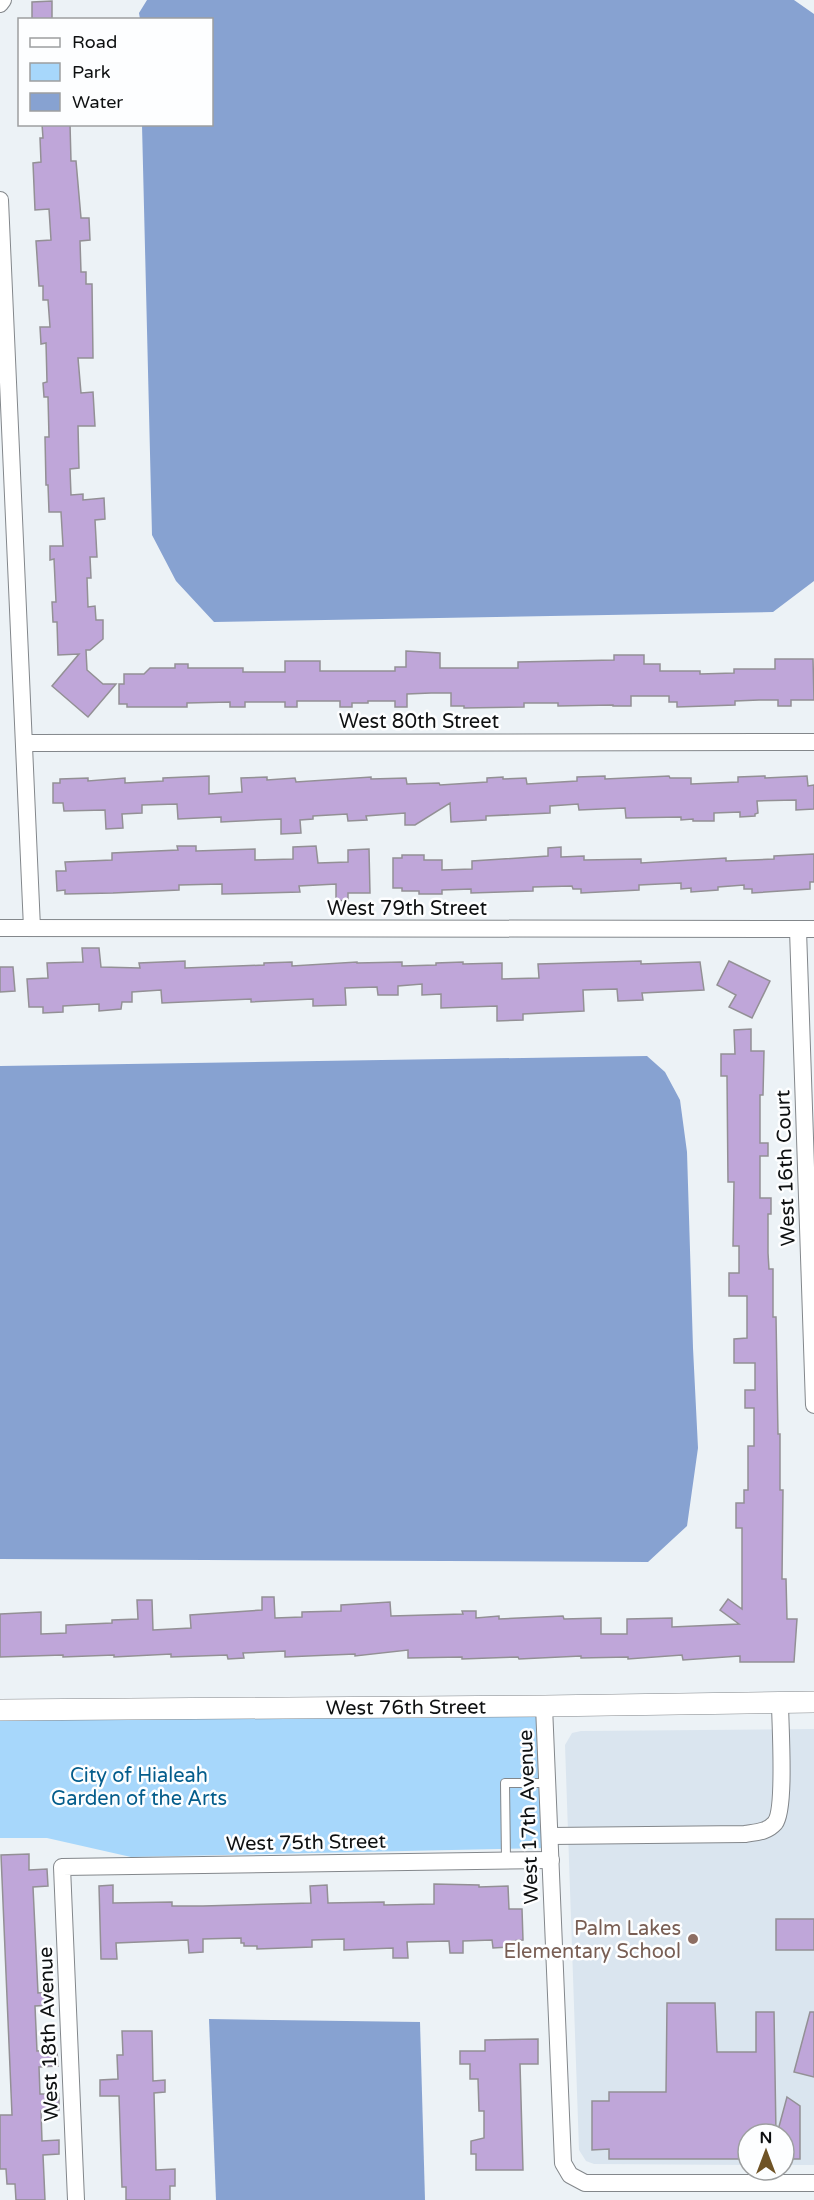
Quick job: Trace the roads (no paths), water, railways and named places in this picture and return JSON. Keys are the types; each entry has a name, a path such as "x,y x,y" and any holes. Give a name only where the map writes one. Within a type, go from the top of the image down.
{"street":[{"path":"0,4 3,0"},
{"path":"0,200 5,448 24,743 32,928"},
{"name":"West 80th Street","path":"24,743 814,742"},
{"name":"West 79th Street","path":"0,928 806,930"},
{"name":"West 16th Court","path":"806,930 814,1405"},
{"name":"West 76th Street","path":"0,1710 544,1706 814,1701"},
{"path":"550,1836 746,1834 768,1830 777,1821 780,1803 780,1702"},
{"name":"West 17th Avenue","path":"544,1706 563,2163 570,2175 585,2183 814,2183"},
{"name":"West 75th Street","path":"62,1867 551,1860"},
{"name":"West 18th Avenue","path":"62,1867 76,2200"}],"lane":[{"path":"506,1860 505,1783 546,1783"}],"water":[{"path":"147,0 794,0 814,14 814,581 773,612 214,622 176,581 152,535 142,126 213,126 213,18 140,18 139,13"},
{"path":"647,1056 665,1072 680,1100 687,1152 698,1448 687,1526 648,1562 0,1559 0,1066"},
{"path":"209,2019 420,2022 425,2200 216,2200"}],"place":[{"name":"Palm Lakes Elementary School","path":"693,1939"}],"park label":[{"name":"City of Hialeah Garden of the Arts","path":"139,1786"}]}
